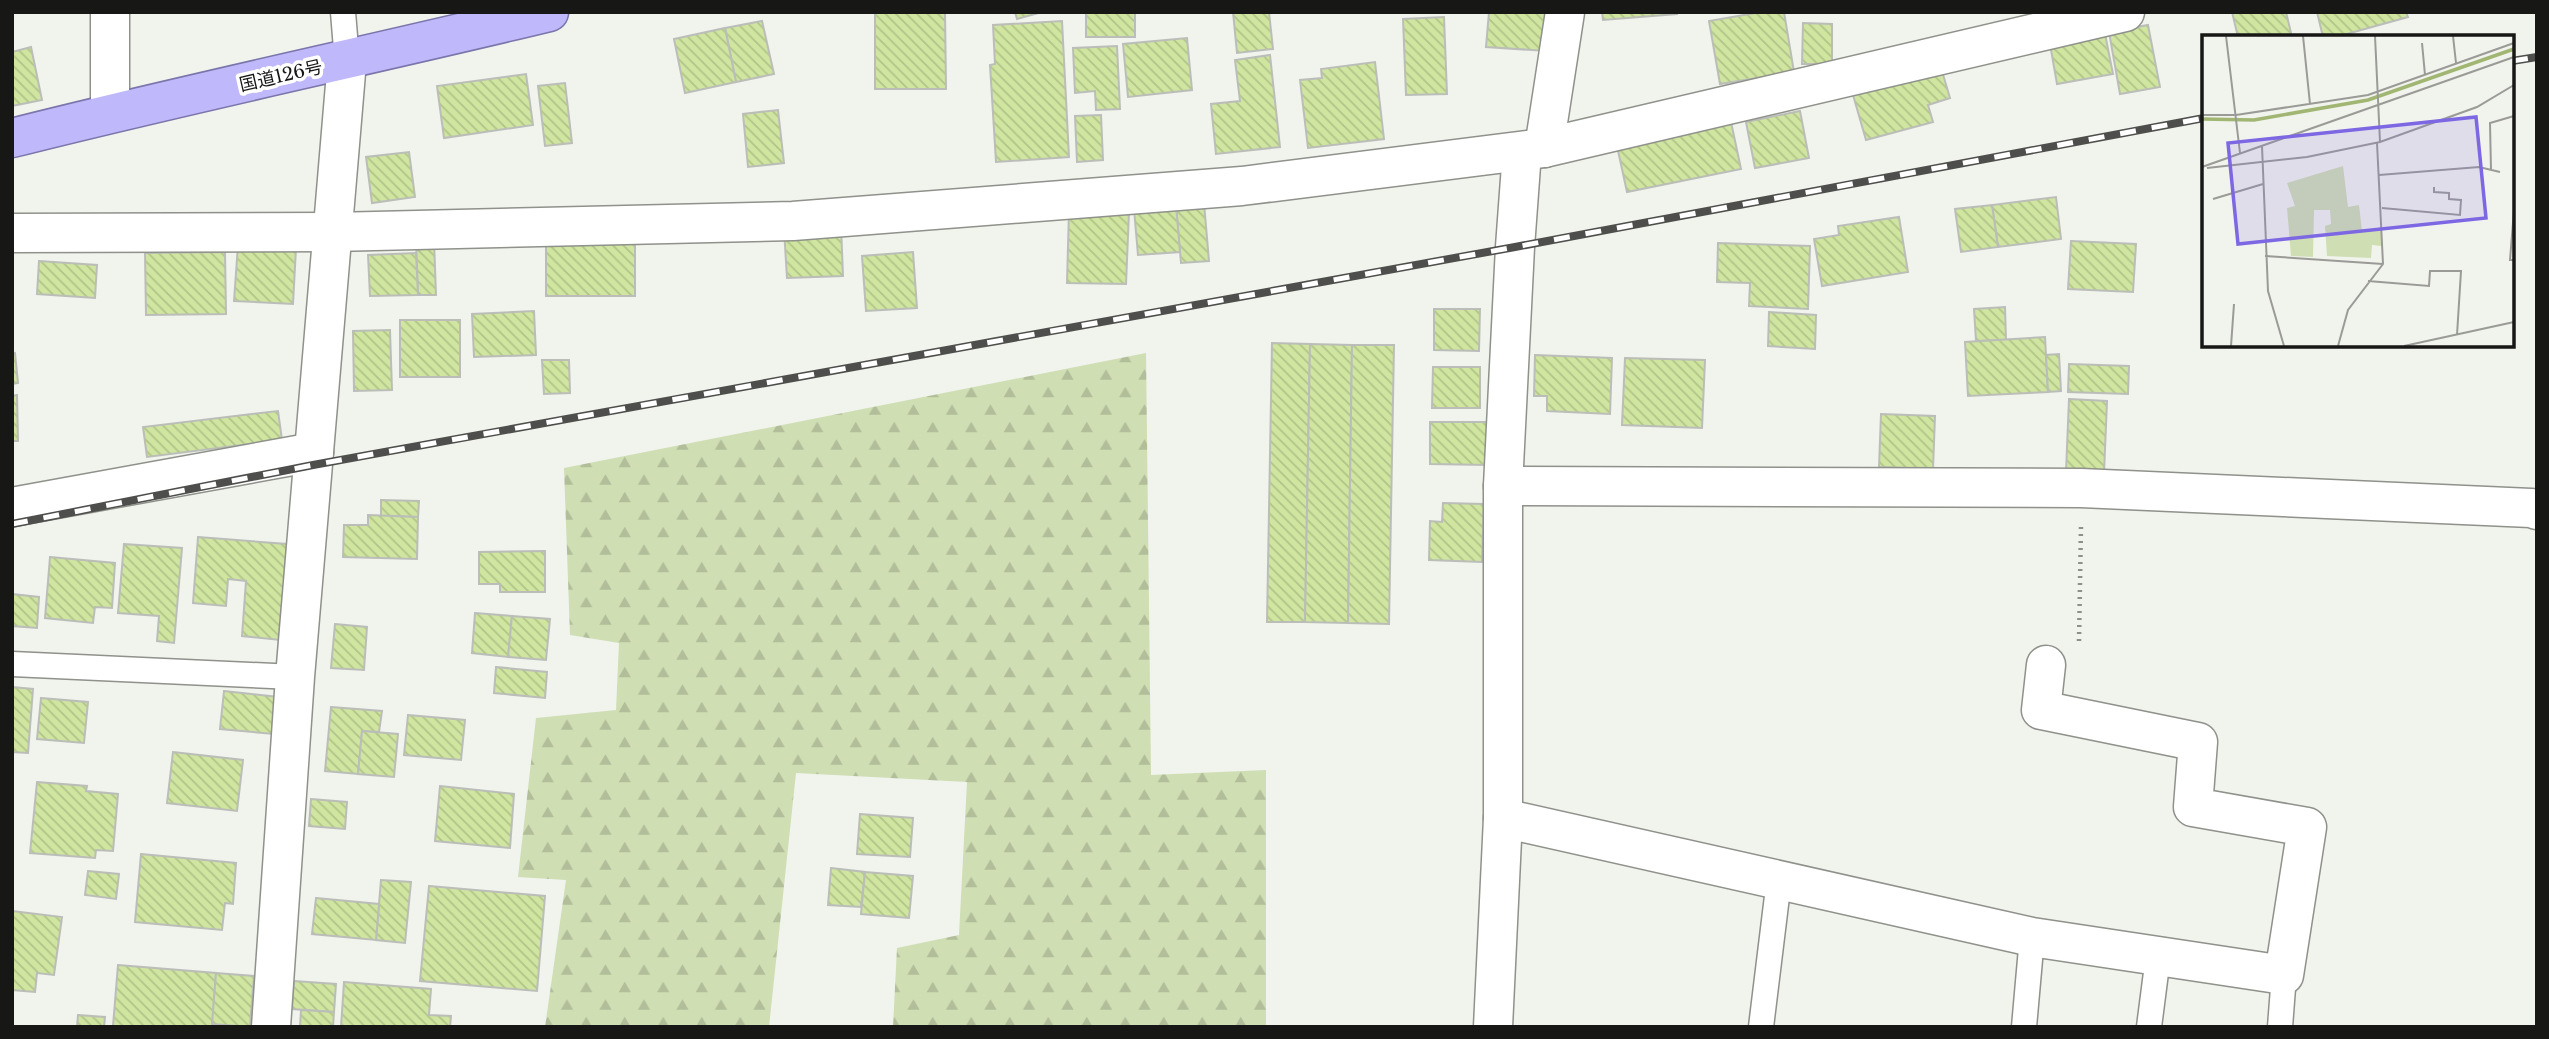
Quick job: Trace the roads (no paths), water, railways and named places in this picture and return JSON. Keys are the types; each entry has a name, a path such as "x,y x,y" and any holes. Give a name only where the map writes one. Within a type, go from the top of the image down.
{"highway":[{"name":"国道126号","path":"12,138 549,12"}],"street":[{"path":"110,12 110,113"},
{"path":"1493,1027 1503,818 1503,486 1515,247 1533,150 1564,12"},
{"path":"12,233 333,232 793,220 1242,186 1533,150 2125,12"},
{"path":"271,1027 295,677 347,61"},
{"path":"12,507 314,452"},
{"path":"1503,486 2081,488 2537,510"},
{"path":"1503,818 2032,937 2284,975 2307,827 2193,807 2198,742 2041,710 2046,665"}],"lane":[{"path":"343,12 347,61"},
{"path":"12,664 295,677"},
{"path":"1761,1027 1779,880"},
{"path":"2024,1027 2032,937"},
{"path":"2149,1027 2158,957"},
{"path":"2280,1027 2284,975"}],"railway":[{"path":"2514,61 2537,57"},
{"path":"12,524 313,465 1515,247 2202,118"}]}
